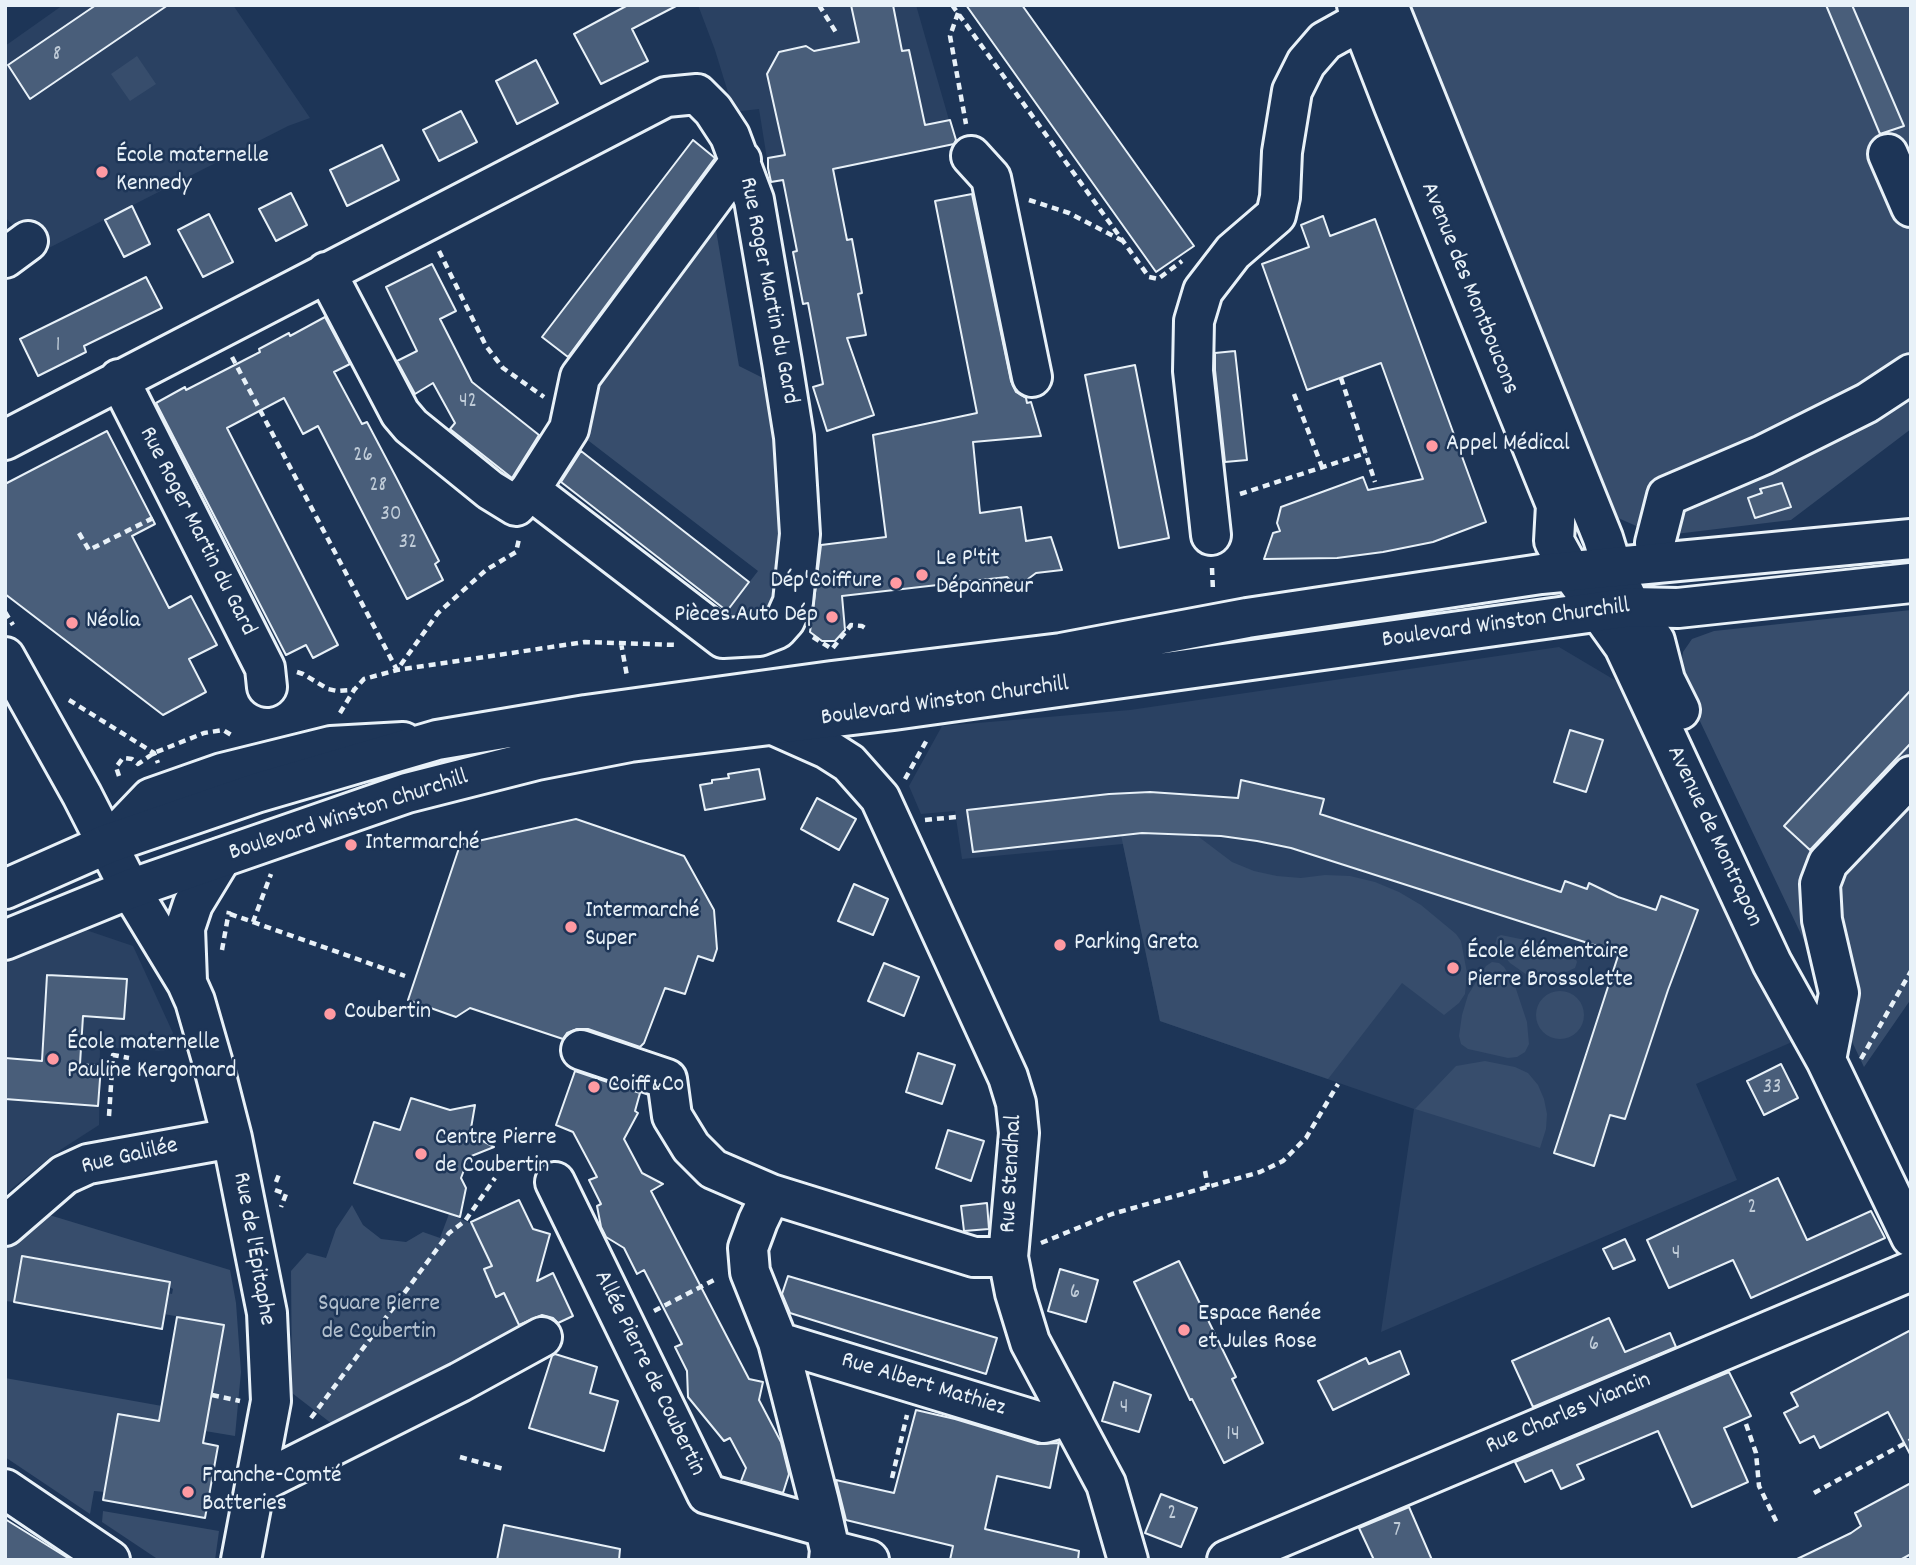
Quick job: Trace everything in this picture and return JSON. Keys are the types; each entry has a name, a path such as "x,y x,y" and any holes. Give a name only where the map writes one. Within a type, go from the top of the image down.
{"street":[{"path":"1210,535 1193,371 1194,321 1203,292 1233,252 1276,215 1292,90 1306,63 1325,41 1370,9"},
{"name":"Avenue des Montboucons","path":"1370,9 1556,505 1554,541 1592,569 1616,610"},
{"name":"Rue Roger Martin du Gard","path":"5,440 666,97 697,94 713,110 724,127 741,159 754,200 794,437 800,534 793,602 785,620"},
{"path":"1888,154 1911,207"},
{"path":"971,156 991,178 1032,377"},
{"path":"523,498 569,429 580,377 741,159"},
{"path":"326,272 400,412 411,426 490,490 523,498 723,638 759,636 777,629 785,620"},
{"path":"1655,542 1667,496 1786,443 1867,403 1911,374"},
{"name":"Rue Roger Martin du Gard","path":"119,379 266,677"},
{"name":"Boulevard Winston Churchill","path":"5,889 107,844 257,793 437,740 613,711 1061,653 1247,618 1592,569 1911,540"},
{"name":"Boulevard Winston Churchill","path":"5,940 130,889 407,793 537,760 630,742 1210,667 1557,617 1616,610 1678,608 1911,583"},
{"name":"Avenue de Montrapon","path":"1616,610 1655,641 1665,680 1799,962 1911,1237"},
{"name":"Avenue de Montrapon","path":"1616,610 1623,646 1772,963 1842,1063"},
{"name":"Rue de l'Épitaphe","path":"5,657 130,889 187,984 209,1048 232,1138 268,1312 271,1401 241,1560"},
{"name":"Rue Stendhal","path":"773,725 827,749 849,763 880,798 1008,1077 1016,1103 1018,1133 1008,1257 1015,1293 1030,1342 1106,1484 1128,1560"},
{"path":"1842,1063 1839,993 1822,920 1820,884 1828,863 1911,776"},
{"name":"Rue de l'Épitaphe","path":"187,984 186,928 193,904 221,858"},
{"path":"581,1050 667,1079 672,1116 691,1147 713,1169 771,1194 974,1257 1008,1257"},
{"name":"Rue Galilée","path":"5,1226 64,1175 88,1164 232,1138"},
{"name":"Allée Pierre de Coubertin","path":"555,1182 707,1494 828,1546 869,1560"},
{"path":"771,1194 748,1248 750,1272 778,1342 828,1546"},
{"name":"Rue Charles Viancin","path":"1227,1560 1911,1271"},
{"path":"255,1485 460,1382 542,1337"},
{"name":"Rue Albert Mathiez","path":"778,1342 1044,1423 1069,1416"},
{"path":"5,1489 110,1560"}],"path":[{"path":"820,5 836,34"},
{"path":"952,5 1149,277 1158,279 1190,255 1233,252"},
{"path":"958,13 950,36 971,156"},
{"path":"994,192 1069,213 1124,242"},
{"path":"424,222 486,346 503,368 559,407 572,411"},
{"path":"217,329 397,670"},
{"path":"1341,378 1376,482"},
{"path":"1294,394 1322,467"},
{"path":"1262,487 1366,453"},
{"path":"397,670 438,613 486,570 516,552 523,498"},
{"path":"79,533 89,550 181,503"},
{"path":"1210,535 1213,594 1210,601"},
{"path":"785,620 832,649 851,625 862,626 868,630"},
{"path":"330,720 341,712 364,679 397,670 585,642 679,645 723,638"},
{"path":"621,643 628,682"},
{"path":"266,677 303,674 328,689 354,690"},
{"path":"61,695 154,753 161,770"},
{"path":"900,789 933,729"},
{"path":"119,776 116,767 122,758 132,759 138,764 154,753 204,733 223,730"},
{"path":"922,820 956,817"},
{"path":"253,922 275,866"},
{"path":"230,914 405,976"},
{"path":"1842,1063 1911,971"},
{"path":"109,1116 113,1055 129,1058"},
{"path":"1008,1257 1112,1214 1260,1172 1283,1161 1306,1138 1338,1084"},
{"path":"1205,1171 1208,1187"},
{"path":"324,1401 449,1233 465,1221 495,1178"},
{"path":"625,1326 724,1275"},
{"path":"892,1478 914,1383"},
{"path":"212,1395 244,1402"},
{"path":"1746,1424 1754,1442 1759,1486 1777,1523"},
{"path":"1814,1493 1911,1440"},
{"path":"460,1457 503,1469"}],"shaded area":[{"name":"École maternelle Kennedy","path":"63,5 233,5 310,118 288,126 39,253 5,217 5,46"},
{"path":"698,5 916,5 949,120 767,159 759,109 734,112"},
{"name":"École élémentaire Pierre Brossolette","path":"1559,647 1618,682 1792,1042 1696,1084 1737,1180 1381,1332 1414,1109 1160,1021 1123,844 962,859 955,811 921,814 909,786 942,726 1130,710"},
{"name":"École maternelle Pauline Kergomard","path":"83,929 133,946 173,1033 164,1051 100,1047 99,1125 57,1152 5,1194 5,964"}],"green space":[{"path":"1406,5 1911,5 1911,429 1791,520 1659,536 1600,510"},
{"path":"137,56 156,84 130,101 111,74"},
{"path":"716,230 739,366 765,379 786,493 783,578 765,617 741,622 727,611 758,571 585,438 590,382"},
{"path":"1911,610 1911,999 1864,1067 1679,677 1683,652 1692,639 1714,631"},
{"path":"1195,834 1232,862 1254,871 1301,878 1350,876 1399,892 1421,905 1461,941 1467,973 1465,994 1459,1003 1444,1015 1402,983 1328,1079 1160,1021 1121,835"},
{"path":"1501,935 1535,942 1575,957 1575,968 1557,976 1530,977 1510,963 1495,945 1497,937"},
{"path":"1492,962 1504,967 1514,983 1527,1022 1529,1044 1525,1052 1517,1057 1508,1058 1468,1049 1461,1044 1459,1036 1462,1015 1468,995 1486,966"},
{"path":"1560,991 1577,998 1584,1015 1577,1032 1560,1039 1543,1032 1536,1015 1543,998"},
{"path":"1485,1061 1515,1067 1528,1073 1538,1085 1547,1114 1540,1148 1415,1109 1456,1066"},
{"name":"Square Pierre de Coubertin","path":"352,1205 363,1225 381,1239 406,1242 423,1232 440,1238 449,1214 472,1224 524,1336 340,1430 292,1393 291,1271 307,1253 326,1258 336,1229"},
{"path":"46,1214 230,1270 236,1303 241,1372 235,1436 205,1431 224,1325 164,1314 168,1293 172,1294 173,1289 169,1287 169,1282 22,1256 14,1302 5,1301 5,1249"},
{"path":"5,1378 162,1406 159,1421 118,1414 105,1492 94,1491 90,1514 5,1457"},
{"path":"103,1511 219,1531 215,1560 159,1560 102,1522"}],"building":[{"path":"96,5 168,5 30,99 8,65"},
{"path":"628,5 678,5 632,29 648,61 601,84 574,34"},
{"path":"851,5 893,5 902,51 909,50 925,125 950,120 956,140 954,144 833,169 847,240 852,239 862,293 858,294 866,335 847,338 874,415 827,431 813,387 823,384 808,303 803,304 793,252 797,251 783,180 771,182 768,168 768,158 785,155 767,74 779,52 806,46 814,51 859,42"},
{"path":"966,5 1022,5 1194,246 1156,272"},
{"path":"1826,5 1852,5 1904,126 1880,134"},
{"path":"536,60 558,103 517,124 496,81"},
{"path":"461,111 477,142 439,161 423,130"},
{"path":"693,140 715,158 568,357 542,337"},
{"path":"382,145 399,180 347,206 330,170"},
{"path":"291,193 307,225 276,241 259,209"},
{"path":"972,194 1011,381 1016,392 1026,398 1027,403 1031,402 1041,436 973,442 980,513 1021,507 1026,541 1051,537 1062,570 1036,573 1020,585 1007,577 842,596 845,630 835,641 822,641 810,632 821,545 886,537 873,435 977,413 935,201"},
{"path":"132,206 150,244 124,257 105,220"},
{"path":"209,214 233,262 203,277 178,230"},
{"path":"1323,216 1330,236 1375,219 1486,522 1433,542 1383,552 1337,558 1264,559 1273,533 1280,531 1277,523 1281,507 1363,477 1368,490 1423,479 1381,363 1307,390 1262,264 1309,247 1301,225"},
{"path":"432,264 456,311 440,319 472,382 539,435 512,478 450,429 455,423 433,383 415,394 397,361 417,351 386,287"},
{"path":"146,277 162,308 84,346 86,352 38,376 20,339"},
{"path":"325,317 350,364 334,372 362,424 367,422 397,479 439,561 435,564 443,580 407,599 318,426 303,434 284,398 227,428 338,645 313,658 306,645 286,655 156,403"},
{"path":"1235,351 1247,460 1225,462 1215,353"},
{"path":"1135,365 1169,538 1119,548 1085,375"},
{"path":"107,431 155,524 132,536 169,608 191,596 217,645 189,659 206,692 163,715 5,594 5,484"},
{"path":"581,451 749,582 727,611 561,482"},
{"path":"1782,483 1791,507 1755,518 1748,498 1762,493 1760,489"},
{"path":"1911,690 1911,743 1810,850 1784,826"},
{"path":"1570,730 1603,740 1586,792 1554,782"},
{"path":"759,769 765,799 705,810 700,785 729,778 728,774"},
{"path":"1241,780 1324,799 1320,814 1561,892 1565,881 1587,889 1589,883 1618,897 1656,910 1661,896 1698,910 1625,1119 1610,1115 1594,1166 1554,1153 1619,953 1291,848 1257,841 1221,836 1142,833 973,852 967,810 1150,792 1238,798"},
{"path":"817,798 856,819 839,850 801,829"},
{"name":"Intermarché Super","path":"576,819 684,856 714,910 717,949 713,961 698,956 685,994 665,988 644,1043 640,1047 588,1029 567,1033 563,1039 470,1008 456,1017 408,1000 460,845"},
{"path":"854,884 888,899 873,935 838,921"},
{"path":"884,963 919,977 904,1016 868,1001"},
{"path":"47,975 127,979 124,1019 83,1016 80,1064 101,1066 98,1106 5,1099 5,1058 42,1061"},
{"path":"918,1053 955,1065 942,1104 906,1092"},
{"path":"1781,1064 1798,1098 1764,1115 1747,1081"},
{"path":"575,1071 640,1093 635,1111 638,1113 624,1139 642,1173 663,1184 651,1191 749,1379 763,1382 759,1400 781,1442 789,1474 783,1493 741,1481 746,1468 730,1438 724,1441 688,1397 687,1371 675,1347 682,1344 644,1270 637,1274 624,1248 606,1237 601,1227 597,1206 601,1204 589,1180 597,1177 573,1132 556,1125"},
{"name":"Centre Pierre de Coubertin","path":"411,1098 450,1110 475,1105 470,1134 494,1147 469,1157 461,1178 466,1188 460,1217 354,1183 374,1122 400,1130"},
{"path":"948,1130 984,1141 971,1181 936,1168"},
{"path":"1778,1178 1807,1240 1871,1211 1885,1238 1751,1298 1733,1260 1669,1288 1647,1240"},
{"path":"519,1200 533,1229 550,1234 537,1281 553,1273 573,1316 558,1323 553,1318 542,1315 519,1325 504,1293 496,1297 484,1269 492,1266 471,1222"},
{"path":"987,1203 989,1229 964,1231 961,1206"},
{"path":"1625,1239 1635,1260 1613,1269 1603,1249"},
{"path":"22,1256 170,1282 162,1329 14,1302"},
{"name":"Espace Renée et Jules Rose","path":"1179,1261 1236,1377 1232,1379 1263,1443 1224,1463 1192,1399 1190,1400 1134,1282"},
{"path":"1060,1269 1098,1280 1086,1322 1048,1311"},
{"path":"788,1276 997,1338 986,1374 790,1313 782,1294"},
{"path":"177,1317 224,1325 203,1443 218,1446 205,1518 103,1500 118,1414 159,1421"},
{"path":"1609,1318 1625,1352 1670,1333 1676,1347 1533,1407 1512,1361"},
{"path":"1911,1330 1911,1456 1888,1412 1820,1448 1814,1436 1800,1443 1784,1413 1798,1406 1791,1393"},
{"path":"1400,1351 1409,1374 1333,1410 1318,1381 1366,1358 1369,1364"},
{"path":"555,1354 597,1367 590,1393 618,1401 604,1451 529,1428 552,1356"},
{"path":"1729,1372 1751,1416 1724,1428 1748,1482 1692,1507 1658,1431 1577,1465 1584,1479 1561,1489 1552,1470 1525,1482 1515,1462"},
{"path":"1114,1382 1151,1395 1139,1432 1102,1421"},
{"path":"916,1410 1038,1444 1059,1443 1050,1488 997,1476 985,1529 1079,1551 1078,1560 950,1560 953,1546 846,1520 836,1480 894,1493"},
{"path":"1911,1483 1911,1554 1900,1560 1795,1560 1851,1533 1861,1526 1855,1513"},
{"path":"1161,1494 1197,1508 1181,1547 1145,1533"},
{"path":"1409,1507 1432,1560 1374,1560 1359,1528"},
{"path":"5,1519 63,1555 71,1560 5,1560"},
{"path":"504,1525 620,1549 619,1560 497,1560"}],"place":[{"name":"École maternelle Kennedy","path":"102,172"},
{"name":"Appel Médical","path":"1432,446"},
{"name":"Le P'tit Dépanneur","path":"922,575"},
{"name":"Dép'Coiffure","path":"896,583"},
{"name":"Pièces Auto Dép","path":"832,617"},
{"name":"Néolia","path":"72,623"},
{"name":"Intermarché","path":"351,845"},
{"name":"Intermarché Super","path":"571,927"},
{"name":"Parking Greta","path":"1060,945"},
{"name":"École élémentaire Pierre Brossolette","path":"1453,968"},
{"name":"Coubertin","path":"330,1014"},
{"name":"École maternelle Pauline Kergomard","path":"53,1059"},
{"name":"Coiff&Co","path":"594,1087"},
{"name":"Centre Pierre de Coubertin","path":"421,1154"},
{"name":"Espace Renée et Jules Rose","path":"1184,1330"},
{"name":"Franche-Comté Batteries","path":"188,1492"}]}
